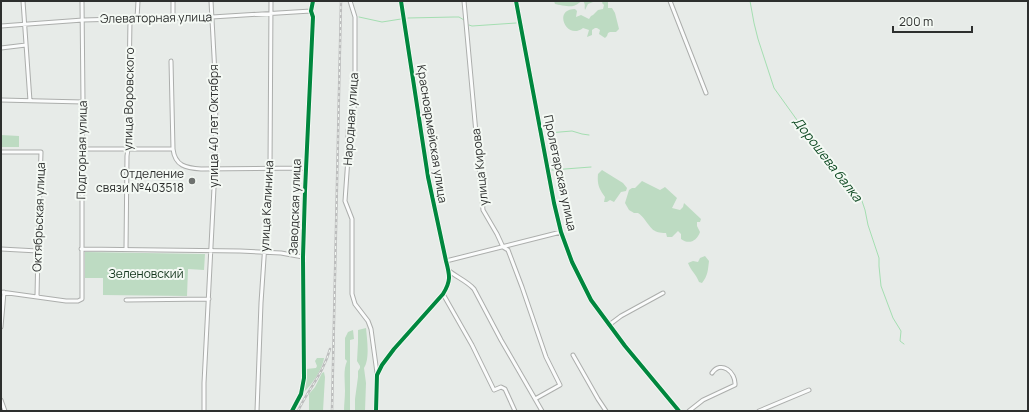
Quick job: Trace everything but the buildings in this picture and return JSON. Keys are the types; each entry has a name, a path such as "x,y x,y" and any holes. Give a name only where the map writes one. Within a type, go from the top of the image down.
{"street":[{"path":"23,1 30,101"},
{"name":"Подгорная улица","path":"37,296 66,301 78,301 82,299 82,1"},
{"path":"137,19 138,1"},
{"path":"173,1 173,18"},
{"name":"улица 40 лет Октября","path":"204,411 204,383 216,168 216,93 212,1"},
{"name":"улица Калинина","path":"257,411 261,303 270,168 271,1"},
{"name":"Заводская улица","path":"292,411 301,394 304,378 303,257 313,17 311,11 313,1"},
{"name":"Народная улица","path":"350,1 355,17 355,78 354,113 348,130 345,201 352,219 352,294 355,304 372,329 377,375 376,411"},
{"name":"Красноармейская улица","path":"401,1 428,177 450,275 449,284 443,294"},
{"name":"улица Кирова","path":"464,1 483,210 503,247 508,250 546,357 560,385 535,399"},
{"name":"Пролетарская улица","path":"516,1 554,203 561,232 572,262 592,300 609,325 678,411"},
{"path":"670,1 706,93"},
{"name":"Элеваторная улица","path":"1,26 83,20 212,17 311,11"},
{"name":"улица Воровского","path":"126,249 130,20"},
{"path":"1,48 26,45"},
{"path":"170,61 173,149 175,159 177,161 192,168 306,168"},
{"path":"1,100 83,102"},
{"path":"82,149 173,149"},
{"name":"Октябрьская улица","path":"1,152 41,152 37,296"},
{"path":"446,261 561,232"},
{"path":"1,249 38,251"},
{"path":"82,249 265,252 303,257"},
{"path":"448,270 468,283 474,289 501,340 542,411"},
{"path":"1,327 3,292 37,296"},
{"path":"609,325 663,293"},
{"path":"377,375 382,365 394,349 443,294 472,345 494,390 505,388 515,411"},
{"path":"126,300 209,299"},
{"path":"573,355 598,400 606,411"},
{"path":"689,411 707,398 735,385 736,383 734,376 728,369 717,368 712,373"},
{"path":"759,411 809,390"},
{"path":"1,400 5,411"}],"green space":[{"path":"554,1 583,1 574,6 569,6 555,4"},
{"path":"583,1 593,2 588,4 585,10"},
{"path":"603,1 608,1 608,8 612,8 615,13 619,29 616,32 608,33 605,38 599,34 600,30 595,28 592,30 592,35 587,37 589,30 583,28 577,31 572,31 567,28 563,18 564,14 568,10 575,9 577,11 576,17 581,15 589,19 598,10 603,9"},
{"path":"1,135 19,136 19,147 1,147"},
{"path":"602,170 623,183 627,188 626,191 621,192 614,202 610,200 604,202 605,197 598,184 598,174"},
{"path":"642,181 660,190 665,187 677,198 672,208 680,210 684,203 701,219 700,222 697,222 700,232 695,240 690,242 684,241 681,239 681,234 678,231 672,237 667,237 666,233 653,230 638,213 634,213 629,210 625,203 629,190 635,188"},
{"name":"Зеленовский","path":"85,252 205,254 204,270 188,269 187,296 103,295 103,278 85,278"},
{"path":"705,256 709,261 708,270 702,283 699,282 688,263 693,261 698,262 700,258"},
{"path":"366,328 368,349 367,360 364,368 366,383 365,411 355,411 358,371 360,368 357,361 358,330"},
{"path":"353,330 354,339 350,340 350,411 344,411 345,372 347,361 345,359 345,338 348,332"},
{"path":"317,358 324,358 322,367 314,381 304,392 306,369 316,368 317,366 315,361"},
{"path":"324,372 323,411 309,411 309,394"}],"waterway":[{"name":"Дорошева балка","path":"750,1 758,39 774,88 825,159 843,174 861,198 879,258 881,286 893,318 901,331 900,341 904,344"},
{"path":"359,17 382,22 401,19"},
{"path":"408,18 459,17 464,20"},
{"path":"469,25 516,23"},
{"path":"548,133 572,131 589,135"},
{"path":"552,170 591,167"}],"railway":[{"path":"332,411 341,1"},
{"path":"298,411 320,373 330,349"}],"cycle path":[{"path":"292,411 301,394 304,378 303,257 313,17 311,11 313,1"},
{"path":"376,411 377,375 382,365 394,349 443,294 449,278 428,177 401,1"},
{"path":"516,1 554,203 561,232 572,262 591,300 625,346 679,411"}],"place":[{"name":"Отделение связи №403518","path":"192,181"}]}
